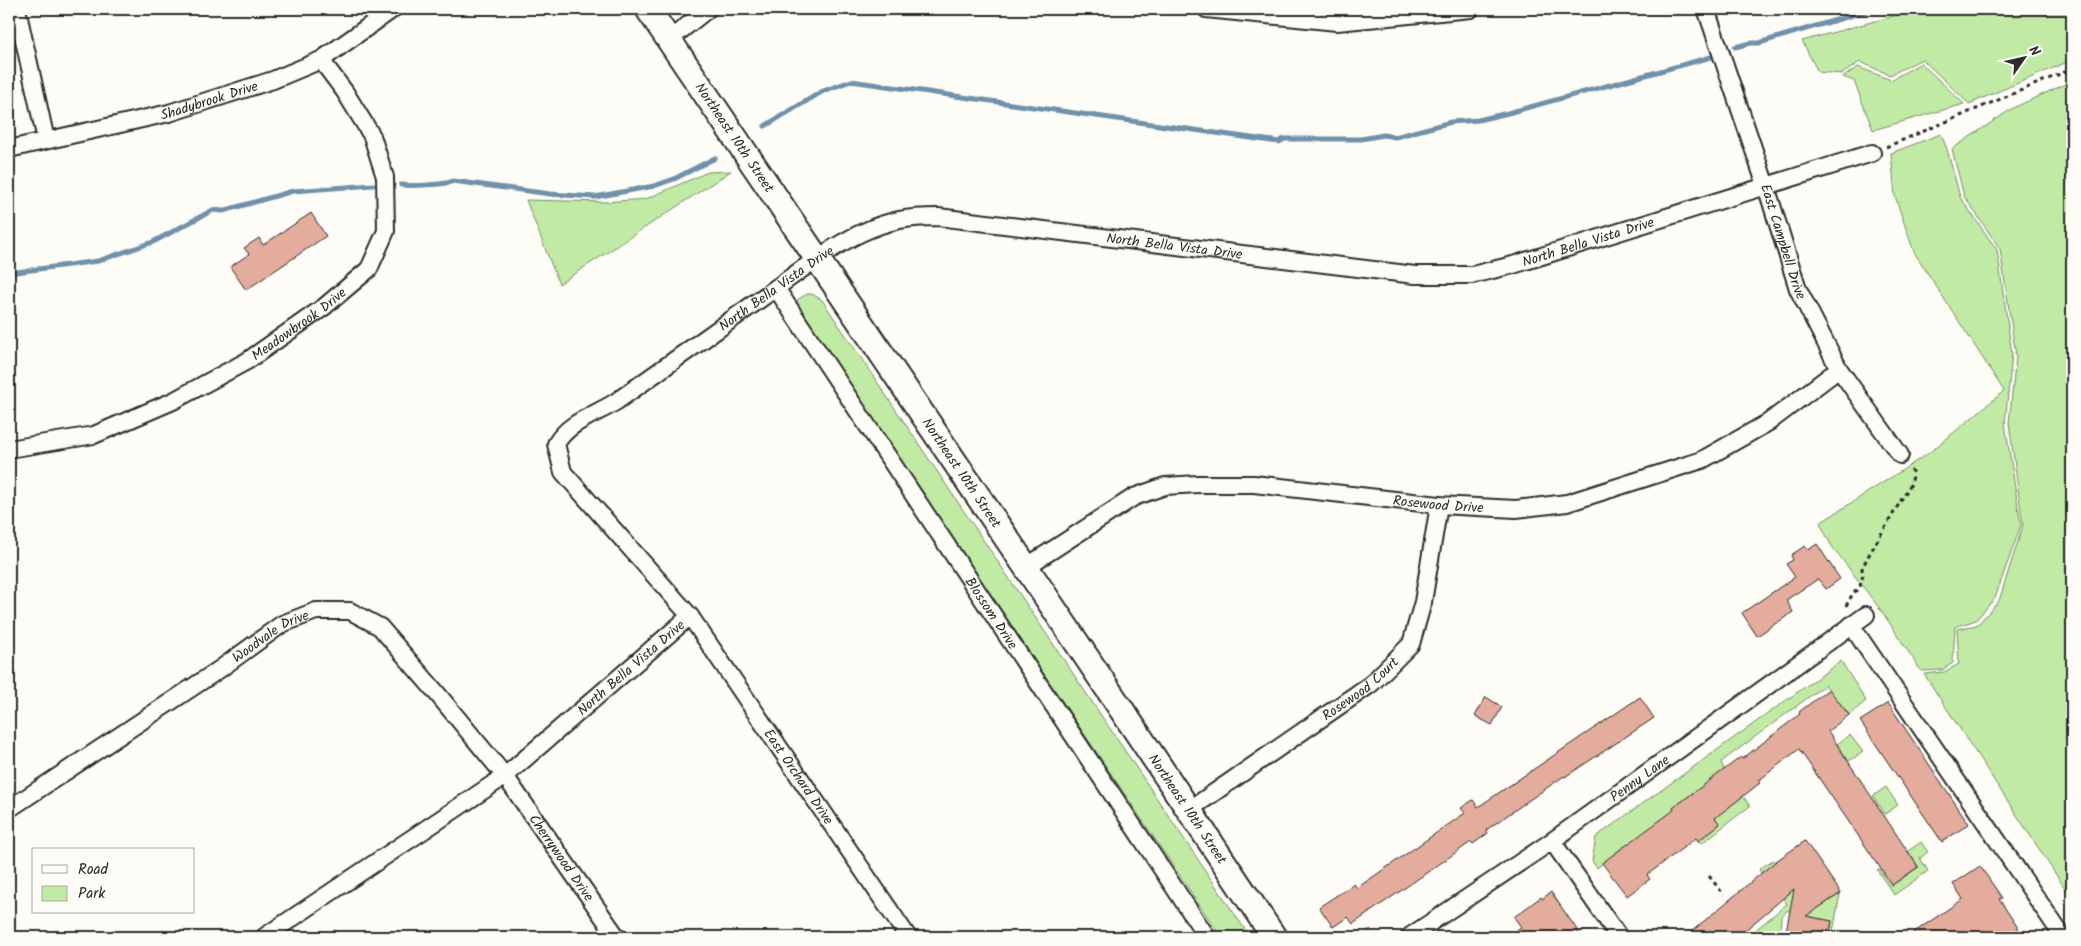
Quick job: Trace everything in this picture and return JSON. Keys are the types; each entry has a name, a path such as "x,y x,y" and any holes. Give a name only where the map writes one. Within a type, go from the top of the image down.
{"main road":[{"name":"Northeast 10th Street","path":"648,9 1274,937"}],"street":[{"path":"17,9 46,140"},
{"name":"Shadybrook Drive","path":"9,149 169,113 273,80 321,60 393,9"},
{"path":"669,40 708,9"},
{"path":"1213,9 1337,22 1471,9"},
{"name":"East Campbell Drive","path":"1706,9 1766,186 1798,290 1839,369 1900,455"},
{"name":"Meadowbrook Drive","path":"9,449 94,435 173,401 247,360 324,307 369,269 386,231 385,177 372,136 345,92 321,60"},
{"name":"North Bella Vista Drive","path":"264,937 505,776 690,616 563,472 556,444 571,426 614,403 818,259 860,234 885,223 909,217 938,217 1415,275 1472,275 1513,265 1872,153"},
{"name":"Blossom Drive","path":"776,288 1207,937"},
{"name":"Rosewood Drive","path":"1026,567 1134,497 1164,486 1254,484 1439,505 1516,509 1567,503 1702,460 1769,422 1839,369"},
{"name":"Rosewood Court","path":"1189,810 1371,684 1411,644 1423,602 1439,505"},
{"name":"Woodvale Drive","path":"9,809 220,668 282,624 316,611 350,612 380,627 505,776"},
{"name":"Penny Lane","path":"1409,937 1552,841 1866,614"},
{"name":"East Orchard Drive","path":"690,616 908,937"},
{"path":"1851,626 2063,937"},
{"name":"Cherrywood Drive","path":"505,776 617,937"},
{"path":"1552,841 1619,937"}],"path":[{"path":"1872,153 2072,69"},
{"path":"1846,606 1860,586 1863,575 1862,569 1867,558 1912,482 1913,473 1900,455"},
{"path":"1709,876 1724,895"}],"green space":[{"path":"1911,9 2072,9 2072,60 1969,104 1922,59 1890,75 1860,62 1842,74 1818,72 1802,41 1897,15"},
{"path":"1921,63 1964,104 1873,130 1854,81 1843,77 1858,67 1891,80"},
{"path":"2072,81 2072,899 1924,674 1944,672 1959,664 1957,629 1977,625 1999,601 2023,525 2009,423 2016,356 2000,249 1964,196 1952,149 2013,108"},
{"path":"1941,134 1960,197 1997,250 2012,354 2005,424 2021,525 1995,598 1976,620 1955,627 1953,663 1942,670 1921,671 1883,613 1831,545 1820,523 1929,453 2004,391 1914,252 1895,196 1891,153"},
{"path":"731,171 559,284 526,200 605,202 646,199 708,172"},
{"path":"807,294 812,294 822,300 1250,937 1221,937 798,309 797,300"},
{"path":"1841,661 1866,701 1849,715 1825,685 1721,762 1724,770 1708,782 1728,808 1743,796 1750,806 1702,843 1698,841 1720,824 1695,791 1673,808 1680,818 1631,855 1624,846 1597,868 1592,861 1596,837"},
{"path":"1850,735 1863,752 1849,761 1837,744"},
{"path":"1886,787 1898,805 1885,814 1873,796"},
{"path":"1921,842 1928,852 1920,858 1928,871 1894,895 1877,870 1879,869 1891,886 1919,867 1908,851"},
{"path":"1773,860 1799,899 1787,863 1817,909 1840,894 1832,937 1829,937 1832,921 1790,913 1788,910 1781,916 1780,937 1747,937 1787,904 1783,899 1790,893 1769,867 1761,873 1759,869"}],"building":[{"path":"311,213 326,236 246,290 230,267 249,254 244,248 259,238 263,245"},
{"path":"1817,544 1840,579 1826,589 1818,579 1786,600 1793,612 1757,636 1742,613 1795,577 1786,564 1793,560 1791,555 1805,546 1808,550"},
{"path":"1829,689 1849,715 1828,731 1918,867 1892,885 1799,749 1758,781 1760,783 1715,818 1720,824 1698,841 1696,838 1647,875 1650,879 1627,896 1602,863 1674,810 1673,808 1741,757 1742,759"},
{"path":"1486,697 1502,707 1492,725 1475,716"},
{"path":"1640,697 1654,718 1564,776 1486,830 1488,833 1473,844 1471,842 1353,924 1348,917 1333,927 1319,907 1354,884 1357,888 1409,852 1465,813 1461,808 1473,800 1478,807"},
{"path":"1888,703 1969,824 1942,842 1860,721"},
{"path":"1805,841 1841,893 1806,916 1832,921 1829,937 1785,937 1794,889 1737,937 1685,937 1776,861"},
{"path":"1980,866 2002,898 1999,899 2024,937 1907,937 1963,899 1953,884"},
{"path":"1551,892 1582,937 1506,937 1521,927 1514,917"}],"waterway":[{"path":"1735,47 1759,43 1873,9"},
{"path":"765,126 823,91 851,81 1279,142 1284,139 1361,139 1384,135 1395,137 1451,122 1478,120 1508,113 1711,57"},
{"path":"401,185 436,184 453,181 550,194 595,197 654,186 674,179 715,158"},
{"path":"9,273 98,261 153,242 213,210 223,211 293,191 373,185"}]}
